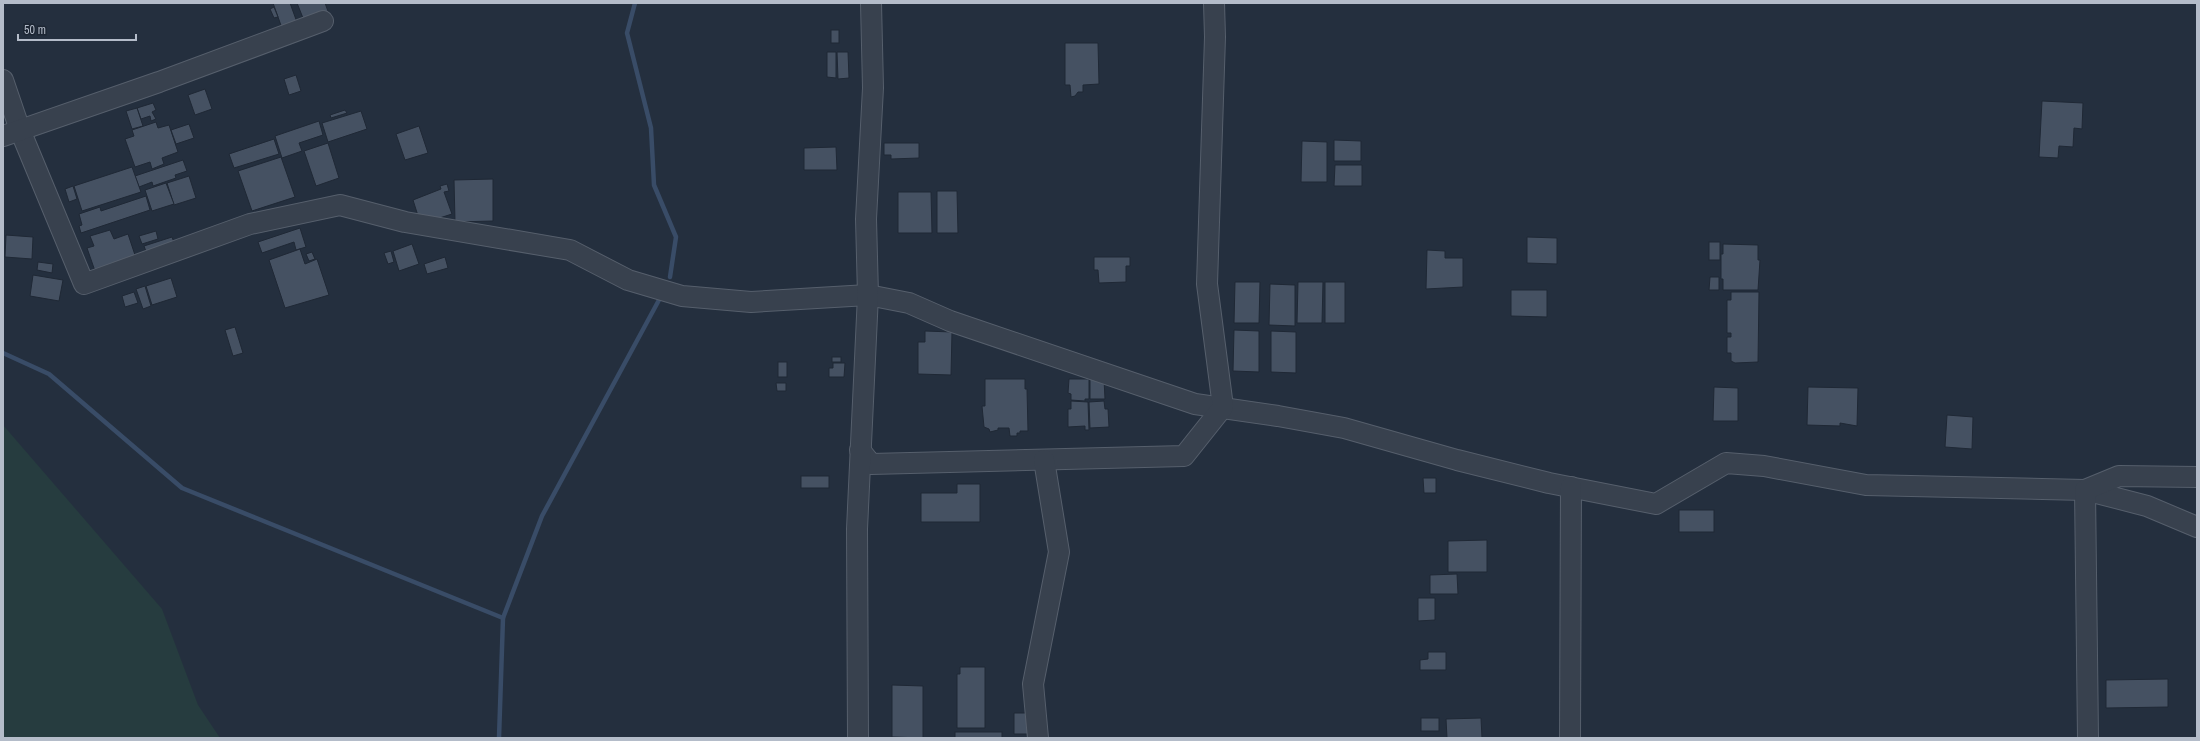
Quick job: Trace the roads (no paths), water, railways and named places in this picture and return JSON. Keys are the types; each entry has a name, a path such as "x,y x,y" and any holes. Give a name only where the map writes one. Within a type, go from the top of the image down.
{"street":[{"path":"858,738 857,529 868,295 866,219 873,88 871,3"},
{"path":"860,450 871,464 1184,456 1223,407 1207,284 1215,37 1214,3"},
{"path":"11,133 159,82 323,21"},
{"path":"3,80 11,133 84,284 250,224 340,206 405,222 570,250 628,280 682,296 751,302 868,295 909,303 950,321 1195,404 1223,407 1344,428 1457,460 1571,487 1656,504 1726,463 1764,466 1866,485 2084,490 2147,506 2197,528"},
{"path":"1038,738 1033,684 1059,552 1044,460"},
{"path":"2084,490 2119,476 2197,477"},
{"path":"1570,738 1571,487"},
{"path":"2084,490 2088,738"}],"waterway":[{"path":"635,3 627,33 651,128 654,185 676,237 670,277"},
{"path":"499,738 503,618 542,516 659,300"},
{"path":"3,353 49,374 182,488 503,618"}]}
